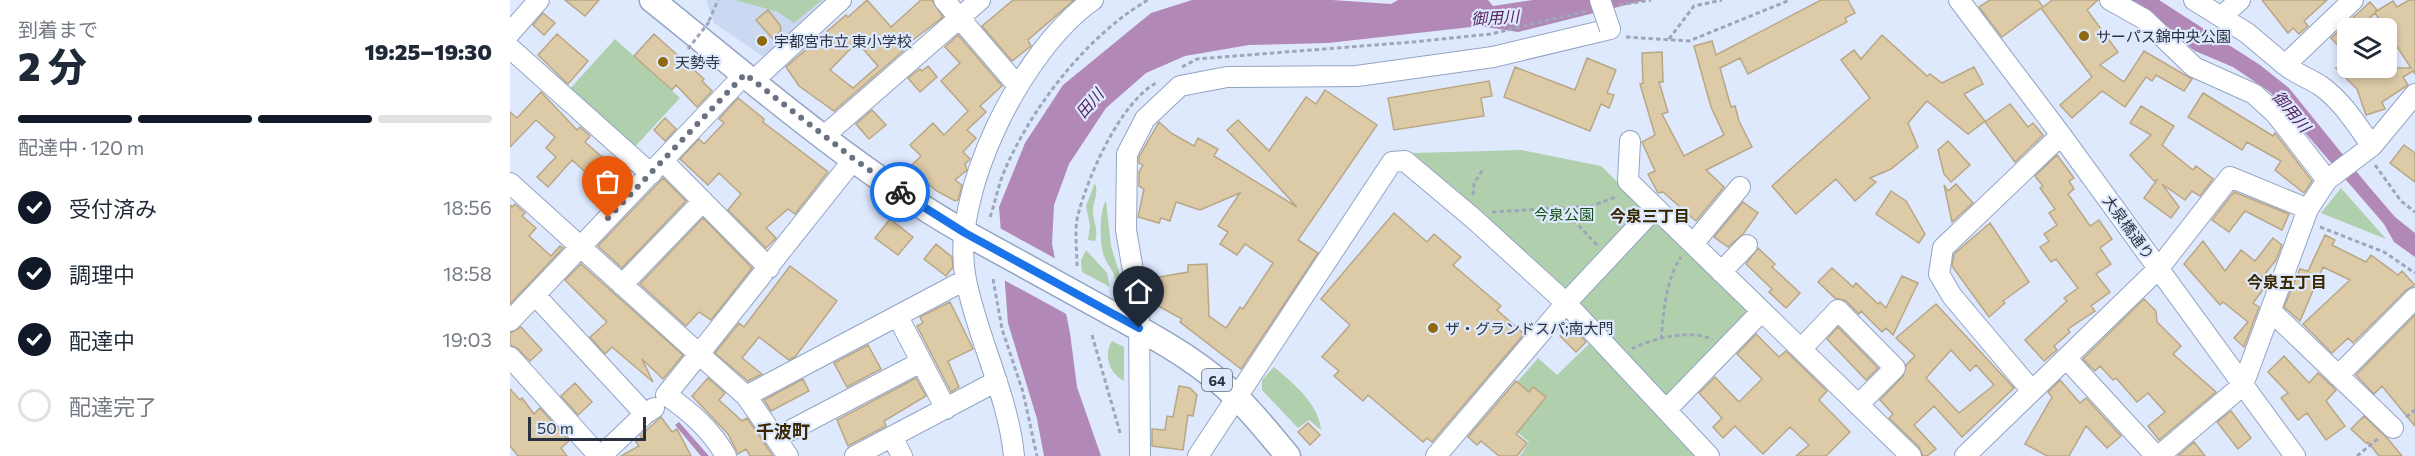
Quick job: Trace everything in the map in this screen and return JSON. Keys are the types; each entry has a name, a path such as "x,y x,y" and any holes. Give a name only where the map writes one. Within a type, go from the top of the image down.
{"main road":[{"name":"64","path":"652,0 854,159 1186,356 1236,396 1288,456"}],"street":[{"path":"514,20 539,0"},
{"path":"510,321 579,246 749,77 841,0"},
{"path":"944,0 1018,86"},
{"path":"824,136 980,0"},
{"path":"1027,456 1011,384 985,314 977,271 977,230 982,159 995,128 1018,86 1053,40 1092,0"},
{"name":"大泉橋通り","path":"1959,0 2061,135 2295,456"},
{"path":"2110,0 2144,19 2194,67 2254,93 2275,113 2327,180"},
{"path":"2194,0 2247,33 2298,76 2318,84 2341,103 2368,149"},
{"path":"2221,17 2240,0"},
{"path":"2284,65 2353,0"},
{"path":"1140,456 1134,325 1139,306 1126,230 1127,154 1145,119 1180,86 1227,77 1357,76 1493,57 1610,29 1604,3"},
{"path":"510,48 657,168 703,201 769,268"},
{"path":"2066,358 2158,456 2243,385 2306,215 2327,180 2368,149 2415,94"},
{"path":"2032,391 1952,296 1939,274 1942,248 2061,135"},
{"path":"1630,141 1629,183 1911,456"},
{"path":"510,357 600,456 666,395 854,159"},
{"path":"1198,456 1392,162 1405,161 1477,216 1566,303 1667,409 1708,456"},
{"path":"1965,456 2159,268 2230,177 2306,215"},
{"path":"510,183 746,396 788,456"},
{"path":"1693,244 1740,187"},
{"path":"622,285 703,201"},
{"path":"1436,456 1566,303 1655,208"},
{"path":"977,230 963,265 965,280 977,327 997,381 1012,434 1014,456"},
{"path":"1721,272 1747,246"},
{"path":"746,396 965,280"},
{"path":"535,295 645,414"},
{"path":"2338,376 2415,298"},
{"path":"1801,349 1838,310 1895,368 1858,405"},
{"path":"1667,409 1762,311"},
{"path":"2271,311 2392,428"},
{"path":"898,317 946,410"},
{"path":"776,438 921,362"},
{"path":"855,456 946,410 997,381"},
{"path":"666,395 691,412 716,439 726,456"},
{"path":"892,437 902,456"}],"path":[{"path":"688,49 709,22 718,0"},
{"path":"977,230 1024,132 1058,83 1089,45 1128,12 1148,0"},
{"path":"1604,3 1651,0"},
{"path":"1668,40 1694,6 1722,0"},
{"path":"1610,29 1626,37 1689,41 1790,0"},
{"path":"709,22 717,28"},
{"path":"2368,149 2401,201 2415,213"},
{"path":"1484,168 1474,183 1473,195 1477,216 1592,206 1614,199 1629,183"},
{"path":"1562,208 1610,257"},
{"path":"2306,215 2384,252 2415,273"},
{"path":"1661,339 1665,303 1676,265 1685,250 1693,244"},
{"path":"993,279 1002,329 1023,392 1037,456"},
{"path":"1092,335 1119,426 1122,446"},
{"path":"1617,356 1640,344 1679,335 1706,336 1725,349"}],"shaded area":[{"name":"宇都宮市立 東小学校","path":"706,0 829,0 766,59 714,23"}],"green space":[{"path":"735,0 822,0 794,23 778,12"},
{"path":"615,39 680,98 631,151 567,92"},
{"name":"今泉公園","path":"1522,150 1601,166 1645,209 1567,292 1413,153"},
{"path":"1095,183 1093,211 1095,241 1088,240 1090,226 1086,206"},
{"path":"2341,188 2386,239 2321,213"},
{"path":"1106,201 1111,246 1123,285 1122,293 1116,288 1115,277 1102,248 1101,219"},
{"name":"今泉公園","path":"1656,222 1750,313 1668,397 1578,304"},
{"path":"1086,250 1107,273 1110,287 1082,272 1081,260"},
{"path":"1112,341 1124,347 1124,381 1111,369 1109,363 1108,352"},
{"path":"1592,341 1699,456 1520,456 1529,442 1492,411 1538,358 1557,375"},
{"path":"1274,367 1297,387 1310,403 1319,420 1321,430 1309,420 1298,428 1262,390 1262,380"}],"water":[{"path":"1192,0 1332,0 1391,4 1398,0 1488,0 1493,6 1533,0 1646,0 1518,32 1480,26 1328,43 1249,45 1185,56 1146,73 1106,108 1069,164 1054,205 1052,244 1070,333 1077,387 1101,456 1044,456 1037,419 1008,323 999,207 1025,143 1063,85 1151,13"},
{"name":"御用川","path":"2120,0 2159,0 2260,65 2289,88 2395,217 2415,233 2415,257 2394,242 2384,224 2270,92 2233,67 2195,51 2152,18"},
{"path":"679,422 709,456 701,456 675,425"}],"pier":[{"path":"998,227 1058,260 1070,316 1002,279"}],"building":[{"path":"565,0 599,0 585,16"},
{"path":"867,0 891,27 921,0 932,0 943,17 901,49 903,51 834,111 799,86 786,67 846,15 848,17","holes":["857,42 878,66 853,88 830,70"]},
{"path":"1013,0 1074,0 1028,40 1031,46 1012,61 982,26"},
{"path":"1821,0 1848,0 1855,13 1845,18 1847,22 1748,74 1740,58 1720,68 1731,107 1735,106 1739,121 1752,147 1706,170 1724,187 1696,221 1663,192 1658,193 1648,174 1655,171 1642,142 1655,135 1640,84 1643,83 1642,53 1662,52 1663,82 1659,82 1668,112 1662,114 1684,156 1724,135 1711,107 1694,46 1712,41 1716,55"},
{"path":"1990,0 2038,0 2043,7 2052,0 2098,0 2087,10 2118,52 2100,65 2124,82 2144,51 2192,79 2184,91 2156,75 2152,81 2146,77 2125,107 2102,91 2072,118 2060,105 2092,77 2041,8 2002,37 1979,7"},
{"path":"2262,0 2327,0 2304,21 2308,26 2299,34 2293,28 2288,33"},
{"path":"2409,0 2415,0 2415,74 2413,71 2403,77 2408,85 2382,102 2385,109 2366,115 2357,89 2346,78 2397,78 2397,68 2411,68 2397,47 2397,18 2378,18 2375,13 2370,18 2353,18 2370,2 2377,10 2375,12 2393,1 2397,7"},
{"path":"768,10 780,25 781,31 773,39 756,20"},
{"path":"543,13 555,23 544,35 533,25"},
{"path":"2337,32 2337,44 2331,38"},
{"path":"557,34 588,61 568,84 538,55"},
{"name":"天勢寺","path":"654,34 704,79 702,81 712,91 697,107 676,85 672,90 634,56"},
{"path":"958,35 1002,86 980,106 986,112 967,130 976,138 963,152 970,159 965,164 967,170 955,180 962,185 958,200 955,201 935,190 919,175 916,177 908,169 921,156 910,145 933,123 944,135 968,111 941,81 960,63 945,47"},
{"path":"1882,35 1927,76 1930,74 1942,83 1974,67 1983,84 1964,94 1985,121 1968,134 1927,101 1908,123 1918,147 1891,169 1870,178 1876,182 1855,201 1836,179 1796,214 1772,186 1870,98 1841,60 1854,50 1861,59"},
{"path":"1587,58 1616,70 1607,93 1614,95 1609,108 1601,104 1590,131 1504,97 1515,67 1575,90"},
{"path":"928,66 937,77 920,92 908,78"},
{"path":"1489,81 1492,96 1481,98 1484,116 1394,130 1388,98"},
{"path":"1325,90 1377,125 1298,240 1318,253 1241,369 1180,322 1182,319 1151,302 1147,279 1188,272 1188,265 1207,264 1209,316 1226,328 1240,307 1243,309 1273,263 1245,244 1237,255 1220,244 1228,232 1218,226 1240,193 1200,210 1176,202 1170,221 1161,218 1159,223 1138,217 1144,189 1139,186 1139,172 1143,165 1139,163 1139,157 1159,122 1171,133 1194,146 1198,138 1218,149 1214,156 1297,207 1227,130 1238,120 1269,151 1306,97 1316,104"},
{"path":"541,92 577,130 580,127 590,136 585,142 618,171 603,188 572,160 548,187 537,177 556,157 546,148 555,137 536,120 510,147 510,112 517,118"},
{"path":"2203,93 2273,136 2275,133 2312,181 2304,193 2275,170 2281,161 2247,142 2242,150 2188,117"},
{"path":"738,98 764,119 763,122 828,172 795,214 788,209 766,228 776,238 766,248 728,210 741,194 719,173 708,185 680,159 699,139 704,144 724,123 719,119"},
{"path":"2010,104 2028,127 2033,123 2043,135 2015,162 1985,122"},
{"path":"2141,106 2174,126 2162,145 2193,170 2196,166 2213,179 2200,196 2192,191 2185,200 2162,184 2179,207 2171,218 2144,198 2157,180 2154,181 2130,155 2151,135 2130,123"},
{"path":"872,110 886,125 869,139 856,124"},
{"path":"665,118 676,129 665,141 654,130"},
{"path":"1948,141 1970,165 1951,182 1944,174 1938,150"},
{"path":"2404,145 2415,153 2415,182 2390,163"},
{"path":"2057,155 2074,178 2069,181 2074,189 2068,194 2090,226 2099,220 2112,239 2100,248 2111,264 2096,274 2110,292 2091,306 2095,311 2068,329 2070,332 2054,346 2057,350 2044,361 2025,340 2067,301 2064,298 2078,288 2056,259 2051,262 2040,247 2049,241 2044,234 2057,225 2049,213 2055,209 2040,188 2043,186 2035,176"},
{"path":"663,178 686,201 622,268 598,246"},
{"path":"1956,184 1973,203 1952,222 1944,185 1948,191"},
{"path":"1891,191 1906,201 1925,234 1919,243 1876,214"},
{"path":"2234,192 2289,214 2282,230 2245,211 2229,232 2212,220"},
{"path":"1743,202 1758,213 1743,234 1728,247 1714,237"},
{"path":"515,204 525,213 522,216 536,228 529,236 551,256 560,246 563,248 510,304 510,205 512,207"},
{"name":"ザ・グランドスパ;南大門","path":"1394,213 1427,242 1434,234 1461,257 1453,265 1501,306 1497,310 1524,334 1432,442 1427,438 1423,442 1368,395 1363,401 1334,376 1339,371 1322,357 1350,325 1321,299"},
{"path":"703,218 752,268 711,320 699,312 686,326 640,284"},
{"path":"890,219 913,237 898,255 875,238"},
{"path":"1990,223 2029,282 2003,301 2005,303 1989,317 1952,266 1954,254"},
{"path":"2325,235 2335,240 2332,245 2366,262 2371,255 2398,275 2402,271 2415,285 2406,290 2353,343 2348,338 2332,353 2303,324 2350,280 2323,267 2300,321 2284,307 2300,269 2308,271"},
{"path":"2273,238 2282,245 2276,260 2260,280 2268,283 2253,303 2259,307 2244,347 2234,338 2248,322 2223,302 2220,305 2184,264 2203,241 2225,271 2241,250 2255,261"},
{"path":"936,244 952,257 953,267 946,276 924,259"},
{"path":"1758,248 1775,264 1772,267 1800,293 1786,308 1769,292 1772,289 1746,264"},
{"path":"581,264 683,355 663,379 642,359 653,382 612,347 605,354 590,337 607,322 565,280"},
{"path":"790,266 837,301 795,357 789,360 759,337 742,358 762,374 748,381 715,353 739,323 744,327"},
{"path":"1832,268 1853,287 1856,283 1878,304 1880,302 1886,308 1902,276 1918,283 1893,335 1886,328 1882,332 1861,311 1859,314 1846,301 1835,298 1818,282"},
{"path":"2144,299 2156,311 2157,322 2181,346 2173,354 2216,392 2159,440 2148,426 2165,412 2148,393 2137,402 2116,378 2113,380 2100,366 2095,371 2083,359"},
{"path":"950,302 973,349 948,361 959,387 951,392 917,326 923,323 920,317"},
{"path":"1936,304 2014,388 1962,437 1934,406 1914,425 1936,449 1927,456 1923,456 1919,447 1889,418 1893,414 1880,400 1903,376 1906,365 1915,356 1896,338","holes":["1951,350 1970,371 1976,365 1994,385 1959,413 1926,378"]},
{"path":"2415,315 2415,426 2382,386 2374,394 2356,375"},
{"path":"1570,325 1586,342 1576,352 1560,336"},
{"path":"521,327 542,350 530,361 518,349 510,345 510,333"},
{"path":"1838,327 1878,368 1866,380 1827,339"},
{"path":"1756,334 1779,357 1786,351 1827,391 1819,400 1850,432 1826,456 1796,456 1809,445 1790,427 1763,454 1735,426 1723,438 1713,427 1722,418 1699,393 1715,377 1739,402 1762,379 1737,354"},
{"path":"868,345 881,369 847,387 834,363"},
{"path":"2284,356 2309,383 2318,373 2336,390 2326,401 2345,426 2326,440 2307,413 2298,420 2281,398 2288,393 2268,372"},
{"path":"708,378 725,393 719,400 742,421 747,418 773,456 750,456 746,449 738,454 728,434 692,396"},
{"path":"916,378 926,396 884,421 886,426 848,446 837,420"},
{"path":"803,379 809,391 771,411 764,400"},
{"path":"2060,380 2080,403 2086,398 2121,436 2107,448 2086,426 2069,456 2047,456 2025,444 2052,397 2048,392"},
{"path":"1516,381 1529,392 1533,387 1546,397 1516,434 1527,443 1517,456 1499,456 1481,441 1477,445 1468,437"},
{"path":"575,383 592,402 578,415 561,396"},
{"path":"1179,386 1190,388 1197,395 1193,416 1188,415 1183,450 1152,446 1152,429 1165,430 1167,416 1173,417"},
{"path":"510,389 520,400 522,398 534,414 540,408 569,441 561,448 567,456 518,456 510,446"},
{"path":"2231,411 2251,438 2238,449 2217,422"},
{"path":"2364,416 2402,456 2379,456 2368,442 2366,443 2351,429"},
{"path":"661,417 672,432 677,429 691,456 621,456 639,446 636,442 642,438 640,436"},
{"path":"1308,423 1320,435 1310,445 1298,432"},
{"path":"2194,442 2205,456 2178,456"}],"way so far":[{"path":"608,218 745,74 900,192"}],"place":[{"name":"サーパス錦中央公園","path":"2084,36"},
{"name":"宇都宮市立 東小学校","path":"762,41"},
{"name":"天勢寺","path":"663,62"},
{"name":"ザ・グランドスパ;南大門","path":"1433,328"}],"district":[{"name":"今泉三丁目","path":"1650,215"},
{"name":"今泉五丁目","path":"2287,281"},
{"name":"千波町","path":"783,431"}],"route":[{"path":"900,192 965,233 1139,328"}],"water label":[{"name":"田川","path":"1089,103"}]}
